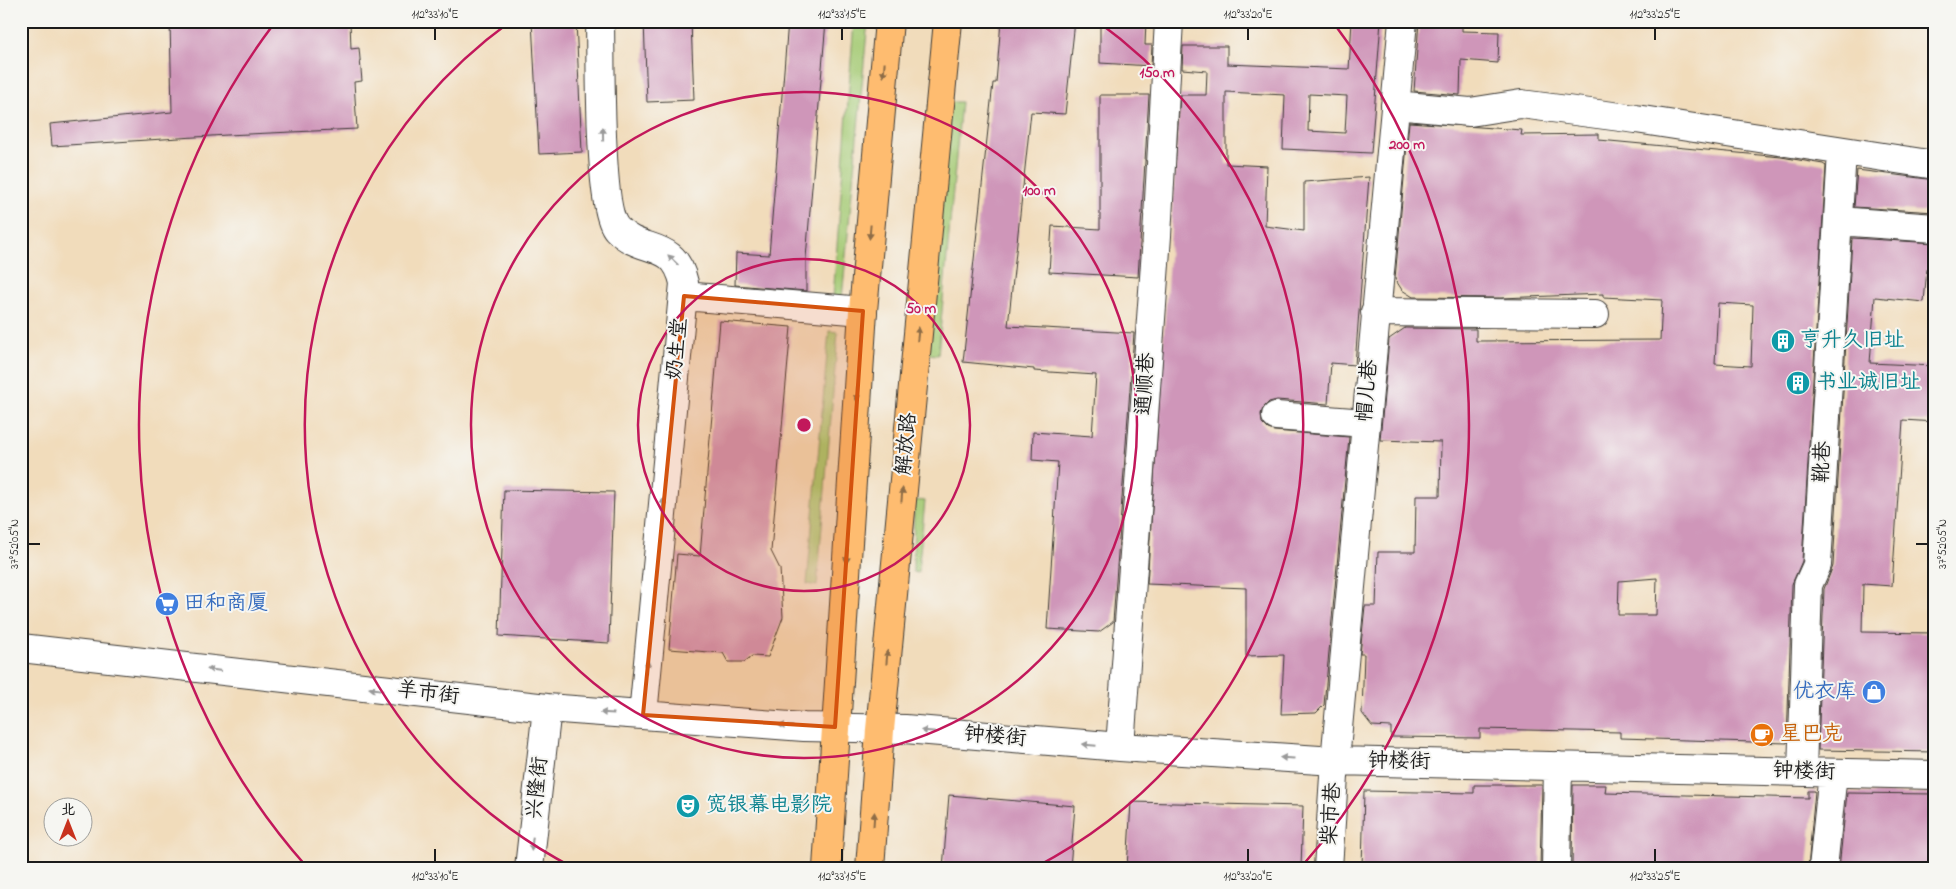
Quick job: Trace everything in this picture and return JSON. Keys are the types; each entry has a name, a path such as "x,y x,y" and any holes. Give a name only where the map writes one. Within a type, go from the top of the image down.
{"main road":[{"path":"827,868 863,311 889,21"},
{"name":"解放路","path":"870,868 880,730 948,21"}],"street":[{"name":"奶生堂","path":"600,21 604,177 609,214 617,229 636,241 662,251 674,259 681,270 684,283 643,715"},
{"name":"通顺巷","path":"1120,747 1157,236 1169,21"},
{"name":"帽儿巷","path":"1335,761 1402,21"},
{"path":"1395,105 1470,112 1521,104 1600,114 1934,165 1935,158"},
{"name":"靴巷","path":"1802,771 1808,585 1817,565 1842,152"},
{"path":"1838,221 1935,228"},
{"path":"684,296 863,311"},
{"path":"1375,312 1595,314"},
{"path":"1276,416 1365,423"},
{"name":"羊市街","path":"21,648 547,708 804,727 835,727"},
{"name":"兴隆街","path":"529,868 547,708"},
{"name":"钟楼街","path":"835,727 880,730 905,729 1120,747 1335,761 1935,775"},
{"name":"柴市巷","path":"1328,868 1335,761"},
{"path":"1556,868 1558,766"},
{"path":"1823,868 1833,773"}],"highlighted area":[{"path":"684,296 863,311 835,727 643,715"}],"green space":[{"path":"854,21 868,21 842,298 833,298"},
{"path":"950,102 961,102 938,355 928,354"},
{"path":"829,331 838,332 817,586 807,584"},
{"path":"914,500 925,501 918,573 913,572"}],"building":[{"path":"170,21 350,21 351,49 359,48 362,81 354,82 357,129 52,146 50,124 172,112"},
{"path":"532,21 576,21 582,152 539,154"},
{"path":"644,21 691,21 694,100 647,102"},
{"path":"788,21 826,21 806,258 806,291 735,285 736,253 769,255"},
{"path":"1001,21 1075,21 1065,114 1031,112 1008,326 1134,333 1113,622 1099,632 1047,629 1058,462 1032,460 1033,432 1092,436 1096,375 1034,371 1034,369 963,362 993,83 996,83"},
{"path":"1100,21 1146,21 1145,45 1152,45 1151,66 1100,63"},
{"path":"1352,21 1381,21 1371,153 1283,149 1285,95 1226,92 1226,164 1267,166 1265,226 1304,231 1304,182 1369,177 1355,365 1331,363 1328,404 1277,400 1269,402 1263,408 1261,414 1262,423 1268,429 1274,431 1349,437 1324,705 1316,713 1281,714 1284,655 1246,656 1246,588 1147,584 1180,95 1206,95 1207,71 1182,69 1183,46 1227,46 1227,64 1349,69","holes":["1309,94 1347,96 1345,133 1308,131"]},
{"path":"1419,21 1440,21 1440,25 1462,26 1462,31 1499,32 1498,63 1461,60 1460,95 1414,91"},
{"path":"1100,95 1149,95 1138,277 1049,272 1052,226 1100,229"},
{"path":"1409,122 1522,130 1521,135 1599,134 1599,140 1781,157 1826,166 1802,561 1792,584 1787,743 1620,738 1620,732 1480,729 1480,738 1391,737 1391,727 1372,726 1362,713 1364,654 1360,654 1365,606 1376,606 1378,552 1415,552 1416,496 1440,496 1441,442 1380,440 1389,339 1405,328 1476,329 1476,341 1660,340 1662,300 1603,297 1603,294 1501,298 1413,297 1402,290 1395,279","holes":["1718,303 1753,305 1751,366 1715,364","1657,578 1656,615 1618,615 1619,581"]},
{"path":"1857,170 1935,180 1935,212 1854,207"},
{"path":"1852,238 1935,243 1935,270 1927,269 1924,302 1875,297 1870,363 1935,366 1935,422 1903,420 1892,586 1863,584 1862,632 1935,633 1935,752 1818,750 1824,589 1833,566"},
{"path":"720,321 791,327 771,551 780,569 783,617 768,657 752,656 744,662 728,662 723,653 669,649 677,554 700,556"},
{"path":"504,490 614,492 609,643 499,636"},
{"path":"1474,785 1542,785 1540,868 1362,868 1364,791 1474,793"},
{"path":"1573,785 1606,785 1605,793 1808,798 1808,791 1815,791 1808,868 1572,868"},
{"path":"1847,793 1935,794 1935,868 1839,868"},
{"path":"949,795 1075,806 1070,868 943,868"},
{"path":"1131,802 1303,806 1301,868 1127,868"}],"place":[{"name":"亨升久旧址","path":"1783,341"},
{"name":"书业诚旧址","path":"1798,383"},
{"name":"田和商厦","path":"167,604"},
{"name":"优衣库","path":"1874,692"},
{"name":"星巴克","path":"1762,735"},
{"name":"宽银幕电影院","path":"688,806"}]}
